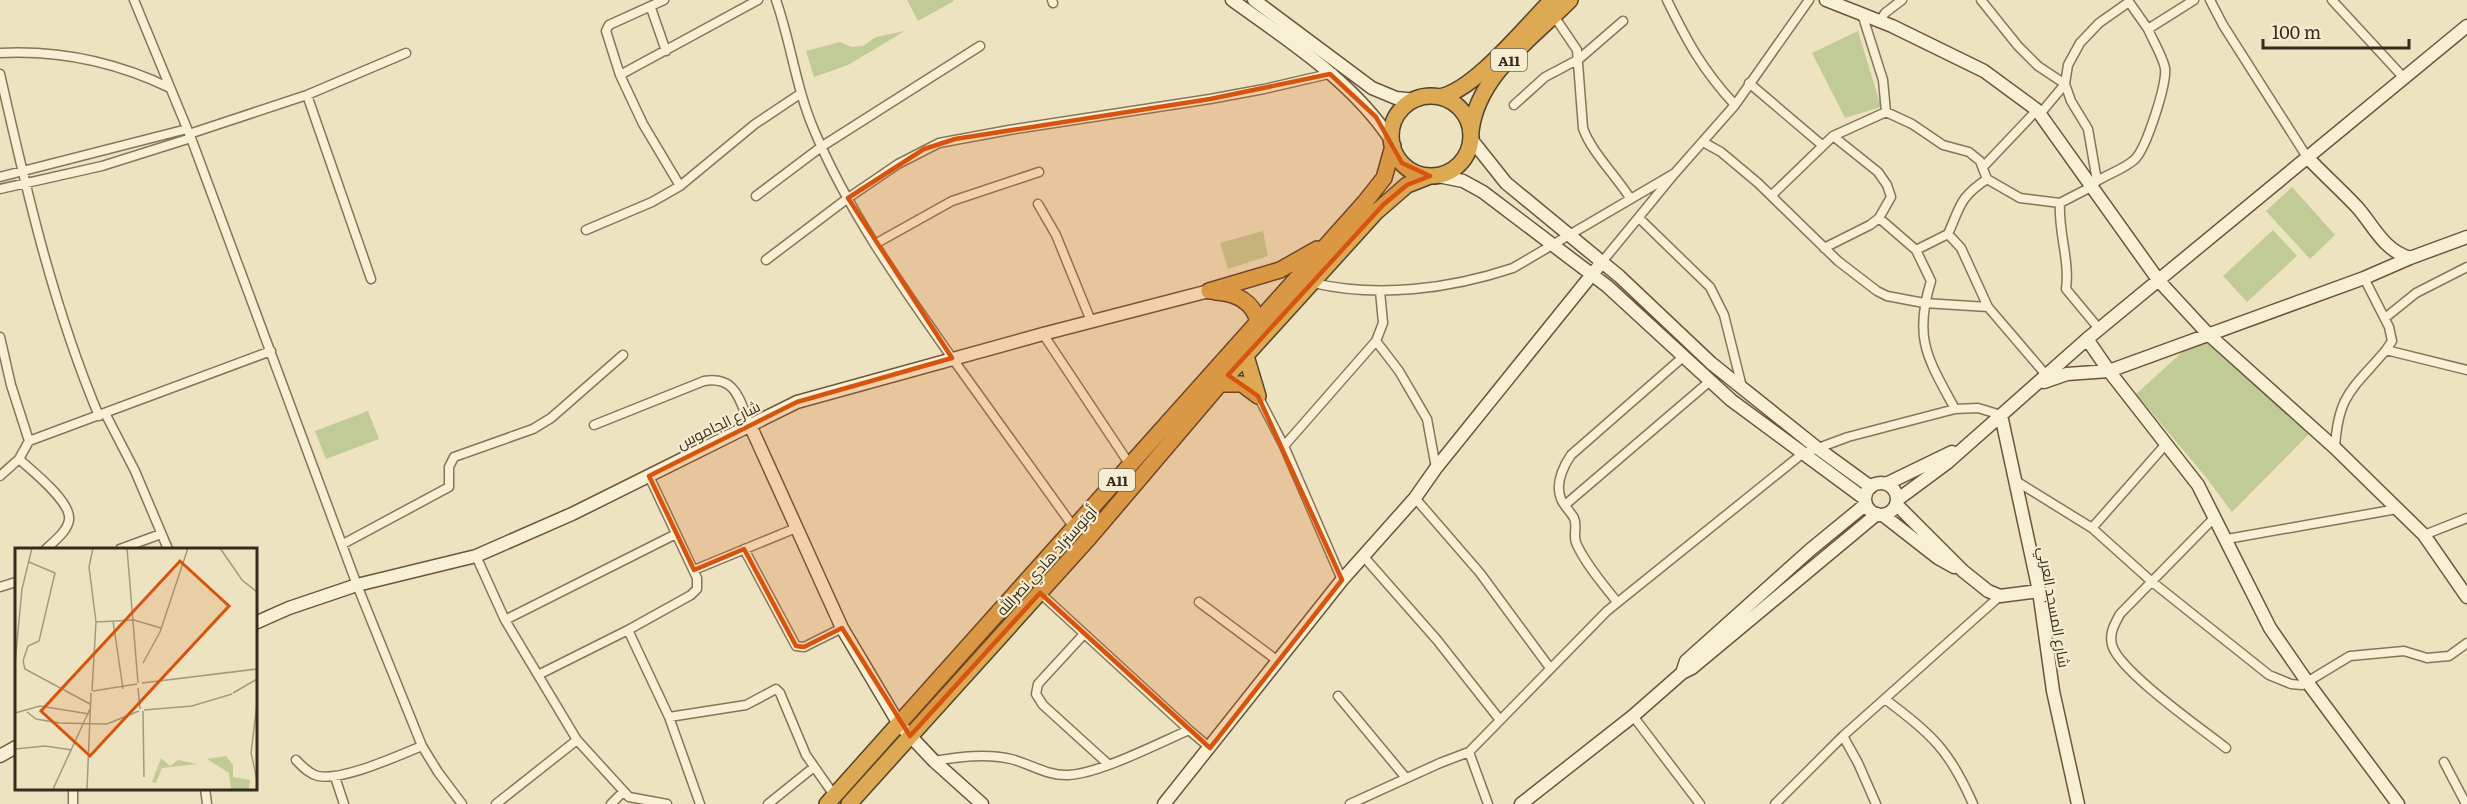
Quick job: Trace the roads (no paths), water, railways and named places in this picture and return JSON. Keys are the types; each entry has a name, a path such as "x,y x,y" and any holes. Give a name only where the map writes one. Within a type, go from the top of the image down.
{"highway":[{"name":"A11","path":"1417,100 1454,94 1478,76 1552,0"},
{"name":"أوتوستراد هادي نصرالله","path":"831,800 1040,593 1220,384 1389,198 1407,185 1450,172 1461,163 1468,152 1476,106 1486,85 1519,49 1570,0"},
{"path":"1439,97 1459,108 1467,120 1471,137"},
{"name":"أوتوستراد هادي نصرالله","path":"849,804 904,730 1075,529 1333,240 1379,185 1387,171 1393,127 1398,115 1407,105 1417,100"},
{"path":"1392,143 1398,158 1407,167 1418,174 1434,176"},
{"path":"1209,291 1280,270 1333,240"},
{"path":"1209,291 1226,292 1243,299 1253,310 1258,322"},
{"path":"1246,356 1258,396"},
{"path":"1220,384 1242,384 1258,396"}],"street":[{"path":"134,0 189,134 357,585 422,746 462,804"},
{"path":"664,0 651,8 609,25 606,29 620,75 643,124 680,186"},
{"path":"620,75 758,0"},
{"path":"776,0 784,22 800,94 821,147 848,198 875,244 952,358 1075,529"},
{"path":"1232,0 1330,74 1364,104 1392,143"},
{"path":"1254,0 1380,92 1396,98 1417,100"},
{"path":"1667,0 1690,48 1710,78 1735,105"},
{"path":"1164,804 1342,580 1415,498 1436,468 1592,274 1640,219 1675,173 1735,105 1809,0"},
{"path":"1826,0 1880,21 1983,70 2038,112 2094,184 2159,281 2208,334 2335,448 2424,535 2467,597"},
{"path":"1880,21 1885,13 1902,0"},
{"path":"1982,0 2018,46 2038,66 2065,84"},
{"path":"2148,29 2194,0"},
{"path":"2210,0 2223,25 2307,157 2357,207 2387,245 2397,253 2410,258"},
{"path":"2332,0 2404,78"},
{"path":"1772,195 1833,136 1886,112 1912,124 1943,145 1969,152 1980,161 1987,179 2020,198 2060,203 2094,184 2134,160 2143,147 2158,107 2165,68 2148,29 2129,2 2099,23 2075,50 2068,65 2065,84 2071,100 2088,129 2094,184"},
{"path":"651,8 666,51"},
{"path":"1862,14 1883,80 1886,112"},
{"path":"1554,16 1574,44 1578,59 1583,128 1586,138 1609,167 1629,198"},
{"path":"1514,105 1545,77 1578,59 1623,21"},
{"path":"1521,804 1633,716 1682,673 1692,668 1880,514 1891,511 1897,502 1947,463 2088,339 2467,26"},
{"path":"756,196 821,147 980,46"},
{"path":"0,53 56,54 95,61 133,72 170,88"},
{"path":"0,189 102,166 189,134 308,95 406,53"},
{"path":"766,260 848,198 898,164 939,143 1210,99 1330,74 1344,67"},
{"path":"0,74 25,184 78,366 102,415 135,471 168,548"},
{"path":"1749,83 1822,145"},
{"path":"1983,167 2065,84"},
{"path":"586,230 652,202 680,186 755,124 800,94"},
{"path":"308,95 371,279"},
{"path":"0,177 189,134"},
{"path":"1824,248 1870,225 1879,218 1890,200 1884,180 1861,156 1833,136"},
{"path":"1471,137 1506,183 1633,288 1699,353 1816,447 1871,487"},
{"path":"1703,142 1721,152 1772,195 1824,248 1877,291 1887,296 1924,303 1988,307"},
{"path":"875,244 952,201 1039,172"},
{"path":"1313,284 1342,289 1380,291 1429,287 1513,268 1675,173"},
{"path":"1434,176 1463,181 1483,192 1592,274 1710,381 1802,454 1938,558 1964,572"},
{"path":"1916,250 1948,234 1960,202 1970,190 1987,179"},
{"path":"2060,203 2059,218 2068,271 2066,288 2100,330"},
{"path":"1038,204 1056,235 1091,321"},
{"path":"1879,218 1916,250 1931,281 1924,303 1922,339 1955,409"},
{"path":"1640,219 1710,287 1724,315 1742,389"},
{"path":"1948,234 1961,248 1988,307 2047,376"},
{"path":"2032,388 2067,374 2109,371 2364,278 2467,237"},
{"path":"2385,318 2416,293 2467,267"},
{"path":"2335,448 2339,413 2346,396 2392,341 2385,318 2364,278"},
{"name":"شارع الجاموس","path":"256,623 289,608 357,585 476,556 572,514 797,402 952,358 1209,291"},
{"path":"1284,446 1376,340 1383,323 1380,291"},
{"path":"1043,334 1130,465"},
{"path":"0,337 10,385 29,441"},
{"path":"2088,339 2109,371 2198,484 2270,628 2398,804"},
{"path":"1376,340 1400,371 1427,419 1436,468"},
{"path":"2386,350 2467,370"},
{"path":"0,476 19,459 29,441 271,351"},
{"path":"343,544 449,487 449,467 454,457 533,429 551,418 624,355"},
{"path":"1617,602 1597,577 1576,544 1575,524 1560,496 1559,481 1571,455 1683,357"},
{"path":"594,425 704,381 717,379 726,381 733,387 842,628 904,730 982,804"},
{"path":"1565,505 1710,381"},
{"path":"1258,396 1284,446 1342,580"},
{"path":"1350,804 1469,752 1617,602 1802,454 1816,447 1955,409 1978,408 2001,415"},
{"name":"شارع المسجد العربي","path":"2001,415 2039,591 2053,691 2078,804"},
{"path":"1682,673 1686,661 1866,502 1871,487 1886,484 1943,457 1971,440"},
{"path":"2092,528 2166,444"},
{"path":"19,459 62,501 68,510 67,526 47,548"},
{"path":"538,675 628,630 694,593 698,584 694,570 649,476"},
{"path":"2016,480 2092,528 2151,581 2269,675 2291,684 2308,683 2350,656 2404,651 2427,658 2449,656 2467,642"},
{"path":"1886,484 1893,488 1897,502 1964,572 1982,587 2000,596 2039,591"},
{"path":"1415,498 1480,573 1550,668"},
{"path":"2227,539 2397,509"},
{"path":"2215,517 2120,614 2112,628 2113,648 2132,672 2226,748"},
{"path":"2424,535 2467,518"},
{"path":"694,570 796,528"},
{"path":"123,548 161,534"},
{"path":"505,620 676,534"},
{"path":"744,549 796,646 804,647 842,628"},
{"path":"476,556 505,620 578,740 629,797 667,804"},
{"path":"1364,557 1437,640 1500,720"},
{"path":"1040,593 1210,748"},
{"path":"1775,804 1842,736 2000,596"},
{"path":"1199,602 1278,661"},
{"path":"628,630 669,717 700,804"},
{"path":"1084,634 1038,684 1036,694 1043,705 1107,764"},
{"path":"669,717 746,705 776,689 780,693 806,755 831,800"},
{"path":"1338,696 1406,778"},
{"path":"1885,699 1919,724 1947,753 1958,770 1973,804"},
{"path":"1633,716 1700,804"},
{"path":"934,760 963,756 997,756 1014,759 1045,772 1081,774 1189,730"},
{"path":"1842,736 1858,763 1876,804"},
{"path":"496,804 578,740"},
{"path":"296,760 308,772 317,776 335,777 422,746"},
{"path":"0,756 15,748"},
{"path":"1469,752 1488,804"},
{"path":"2444,762 2466,804"},
{"path":"768,804 813,767"},
{"path":"335,777 344,804"},
{"path":"205,789 207,804"},
{"path":"611,804 623,792"}]}
